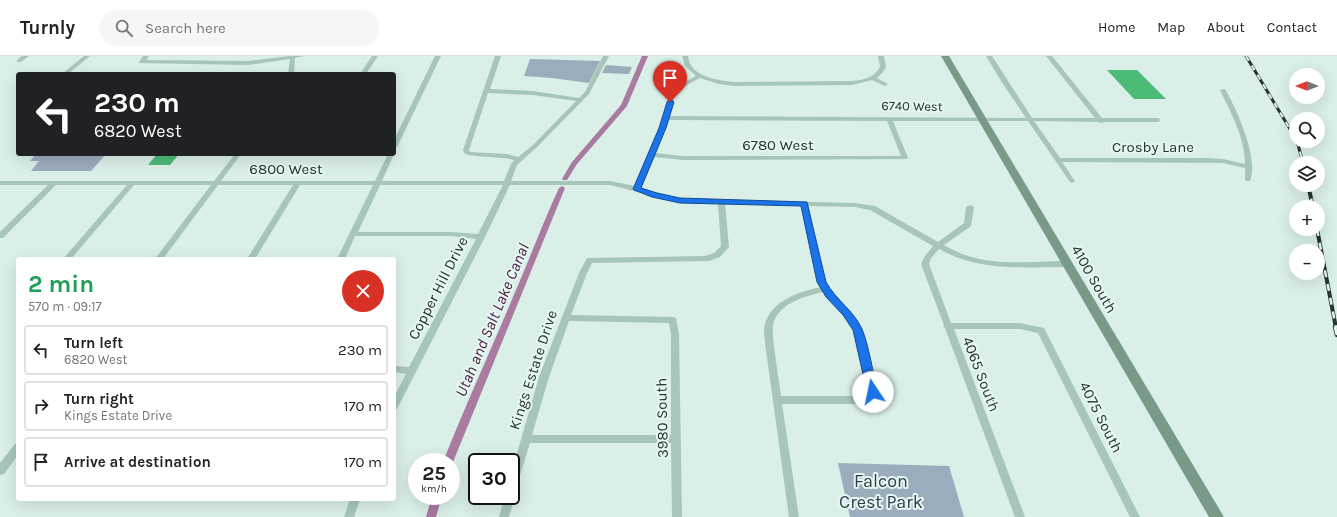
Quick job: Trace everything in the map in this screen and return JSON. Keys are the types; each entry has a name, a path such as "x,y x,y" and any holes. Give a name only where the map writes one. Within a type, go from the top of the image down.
{"main road":[{"name":"4100 South","path":"945,56 1217,517"}],"street":[{"path":"19,62 26,56"},
{"path":"67,72 87,56"},
{"path":"291,72 293,56"},
{"path":"144,58 147,63 243,63 301,56"},
{"path":"364,72 375,56"},
{"path":"396,143 438,56"},
{"path":"498,56 466,148 467,153 519,159 535,146 589,90 606,56"},
{"path":"685,56 685,61 688,67 700,76 719,82 739,84 857,83 872,78 882,69 883,64 881,56"},
{"path":"989,56 1030,120 1072,181"},
{"path":"1049,56 1101,121"},
{"path":"637,189 652,155 675,91 684,84 700,76"},
{"path":"872,78 885,84"},
{"path":"1223,90 1240,128 1248,160 1248,180"},
{"path":"486,91 533,92 580,100"},
{"name":"6740 West","path":"666,118 1101,121 1158,120"},
{"name":"6780 West","path":"652,155 683,158 905,158 889,119"},
{"path":"161,257 236,156"},
{"path":"342,257 390,156"},
{"name":"Copper Hill Drive","path":"396,402 481,237 507,183 511,170 519,159"},
{"name":"Crosby Lane","path":"1058,160 1207,160 1223,161 1247,166"},
{"path":"252,257 298,182"},
{"name":"6800 West","path":"0,183 610,183 623,184 661,197 680,201 855,204 872,208 955,255 980,263 1068,264"},
{"path":"0,236 54,183"},
{"path":"69,257 132,183"},
{"name":"Kings Estate Drive","path":"520,460 544,377 583,273 590,260 706,259 717,255 725,247 722,202"},
{"path":"778,400 858,400 868,398 872,395 873,389 857,329 847,313 824,289 804,204"},
{"path":"940,246 968,224 970,206"},
{"path":"353,234 451,234 481,237"},
{"name":"4065 South","path":"940,246 927,257 925,264 1020,517"},
{"path":"794,517 769,343 769,326 775,313 782,305 794,297 824,289"},
{"name":"3980 South","path":"566,318 673,320 675,334 677,517"},
{"name":"4075 South","path":"947,326 1020,326 1041,330 1135,517"},
{"path":"396,369 412,371"},
{"path":"526,439 676,439"},
{"path":"0,471 16,450"},
{"path":"349,517 354,501"},
{"path":"504,517 507,505"}],"green space":[{"path":"530,59 600,61 589,83 524,76"},
{"path":"606,65 632,67 629,74 602,73"},
{"path":"34,156 104,156 91,171 31,171 39,161 30,161"},
{"name":"Falcon Crest Park","path":"838,463 949,466 964,517 850,517"}],"building":[{"path":"1107,70 1137,70 1166,99 1134,99"},
{"path":"155,156 177,156 170,165 148,165"}],"waterway":[{"name":"Utah and Salt Lake Canal","path":"565,179 574,163 624,106 645,56"},
{"name":"Utah and Salt Lake Canal","path":"452,453 562,188"},
{"name":"Utah and Salt Lake Canal","path":"431,517 434,505"}],"railway":[{"path":"1246,56 1289,127"},
{"path":"1299,148 1301,156"},
{"path":"1310,192 1311,200"},
{"path":"1318,236 1336,328"},
{"path":"1335,327 1337,335"}],"route":[{"path":"670,102 663,128 637,189 680,201 804,204 824,289 847,313 857,329 861,339 873,392"}]}
